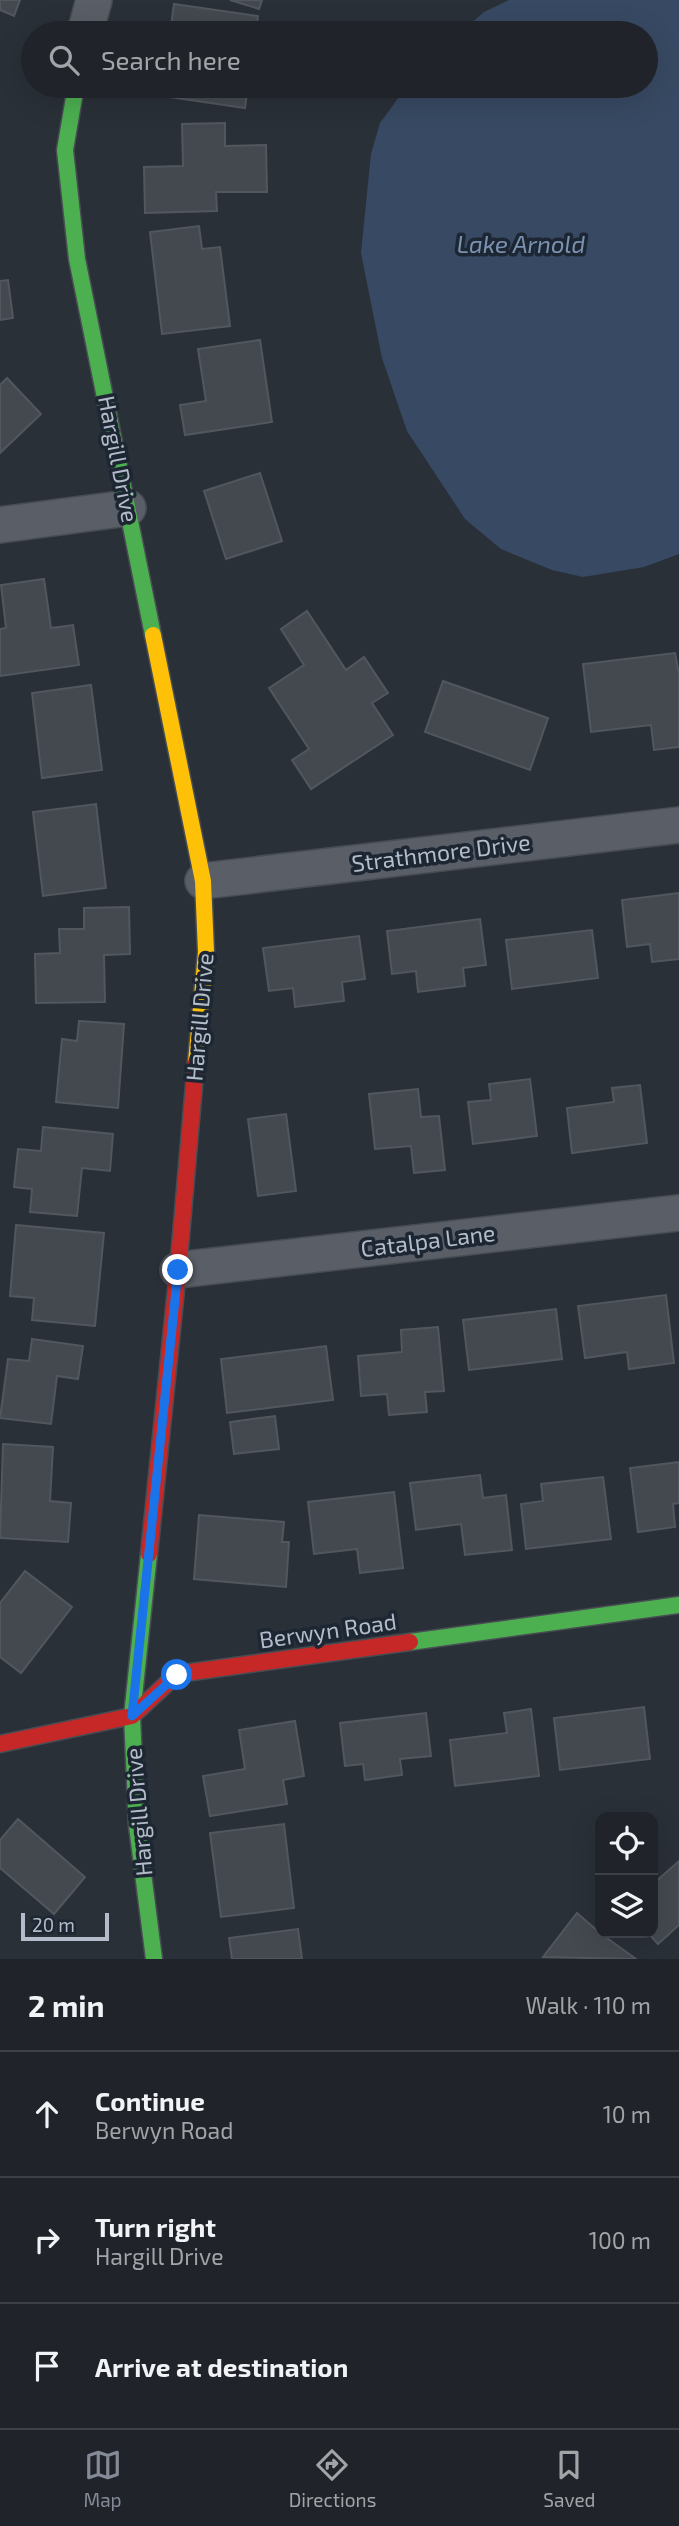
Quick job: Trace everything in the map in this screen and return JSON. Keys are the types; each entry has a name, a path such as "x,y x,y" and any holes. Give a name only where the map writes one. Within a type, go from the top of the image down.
{"street":[{"path":"88,21 94,0"},
{"name":"Hargill Drive","path":"74,98 65,150 77,259 203,881 206,952 178,1270 132,1716 137,1826 154,1959"},
{"path":"0,525 128,508"},
{"name":"Strathmore Drive","path":"203,881 679,825"},
{"name":"Catalpa Lane","path":"178,1270 679,1213"},
{"name":"Berwyn Road","path":"132,1716 177,1675 679,1605"},
{"path":"0,1744 132,1716"}],"water":[{"name":"Lake Arnold","path":"509,0 679,0 679,554 644,567 583,577 552,570 501,549 465,519 407,431 382,358 361,253 371,154 380,123 398,98 658,98 658,21 474,21 484,12"}],"building":[{"path":"0,0 20,0 14,16 0,10"},
{"path":"230,0 262,0 259,9"},
{"path":"174,4 258,16 257,21 172,21"},
{"path":"176,98 246,98 245,108"},
{"path":"225,123 225,146 266,145 267,192 216,192 217,211 145,213 144,167 183,166 182,124"},
{"path":"199,226 202,249 220,247 230,326 162,334 150,232"},
{"path":"8,280 13,318 0,320 0,281"},
{"path":"260,340 272,422 185,435 180,405 206,401 198,349"},
{"path":"7,378 41,414 0,453 0,385"},
{"path":"260,473 282,541 226,559 204,491"},
{"path":"44,579 51,628 73,625 79,665 0,676 0,629 6,628 1,585"},
{"path":"307,611 346,670 364,657 388,693 372,703 393,735 311,789 292,760 309,749 269,688 304,665 281,629"},
{"path":"675,653 679,674 679,747 654,750 651,725 591,732 583,664"},
{"path":"443,681 548,718 530,770 425,732"},
{"path":"91,685 102,770 42,778 32,693"},
{"path":"96,804 106,888 43,896 33,812"},
{"path":"679,893 679,959 652,962 650,944 627,947 622,900"},
{"path":"129,907 130,954 104,955 105,1002 36,1003 35,954 60,953 59,929 84,929 84,908"},
{"path":"480,919 486,965 463,968 465,986 418,992 416,971 392,974 387,931"},
{"path":"592,930 598,978 512,989 506,940"},
{"path":"359,936 365,979 342,982 344,1001 295,1007 293,988 269,991 263,948"},
{"path":"79,1021 124,1024 118,1108 56,1102 62,1039 77,1041"},
{"path":"530,1079 537,1136 473,1144 468,1102 491,1100 489,1084"},
{"path":"640,1085 647,1143 572,1153 567,1108 614,1102 612,1088"},
{"path":"418,1089 421,1117 439,1116 445,1170 414,1173 411,1146 375,1149 369,1094"},
{"path":"286,1114 296,1191 258,1196 248,1119"},
{"path":"43,1127 113,1134 110,1171 82,1168 77,1216 30,1212 32,1189 14,1187 18,1149 41,1151"},
{"path":"16,1225 104,1233 95,1326 32,1320 34,1298 10,1296"},
{"path":"666,1295 674,1363 629,1369 627,1352 585,1358 578,1306"},
{"path":"556,1309 562,1359 469,1370 463,1320"},
{"path":"438,1327 444,1391 425,1392 427,1412 389,1415 387,1394 361,1396 358,1356 402,1352 401,1330"},
{"path":"32,1339 83,1346 78,1379 57,1376 51,1424 0,1418 8,1359 29,1361"},
{"path":"326,1346 333,1400 227,1413 221,1359"},
{"path":"275,1416 279,1449 234,1454 230,1422"},
{"path":"3,1444 53,1447 50,1501 71,1503 68,1542 0,1538"},
{"path":"679,1462 679,1503 673,1504 675,1527 638,1532 630,1468"},
{"path":"480,1475 483,1498 506,1495 512,1550 465,1555 461,1524 416,1530 410,1483"},
{"path":"603,1477 611,1539 526,1549 521,1504 543,1501 541,1484"},
{"path":"394,1492 403,1568 360,1573 357,1549 314,1554 308,1502"},
{"path":"199,1515 284,1522 282,1542 289,1542 286,1587 194,1579"},
{"path":"25,1571 72,1607 21,1673 0,1657 0,1603"},
{"path":"644,1707 650,1759 560,1770 554,1718"},
{"path":"531,1709 539,1776 455,1786 450,1740 507,1733 504,1713"},
{"path":"426,1713 431,1756 400,1759 402,1775 365,1780 363,1764 345,1766 340,1723"},
{"path":"295,1721 304,1776 283,1780 287,1804 210,1816 203,1776 245,1769 239,1730"},
{"path":"18,1819 85,1877 54,1914 0,1868 0,1840"},
{"path":"284,1824 294,1908 221,1917 210,1833"},
{"path":"679,1861 679,1925 658,1944 653,1938 658,1938 658,1880"},
{"path":"577,1913 595,1929 595,1938 607,1938 636,1959 543,1957"},
{"path":"298,1929 302,1959 232,1959 229,1938"}],"traffic: fast":[{"path":"74,98 65,150 77,259 153,635"},
{"path":"149,1554 132,1716 137,1826 154,1959"},
{"path":"410,1642 679,1605"}],"traffic: slow":[{"path":"153,635 203,881 206,952 196,1062"}],"traffic: jam":[{"path":"149,1554 196,1062"},
{"path":"0,1744 132,1716 177,1674 410,1642"}],"route":[{"path":"177,1675 132,1716 178,1270"}]}
